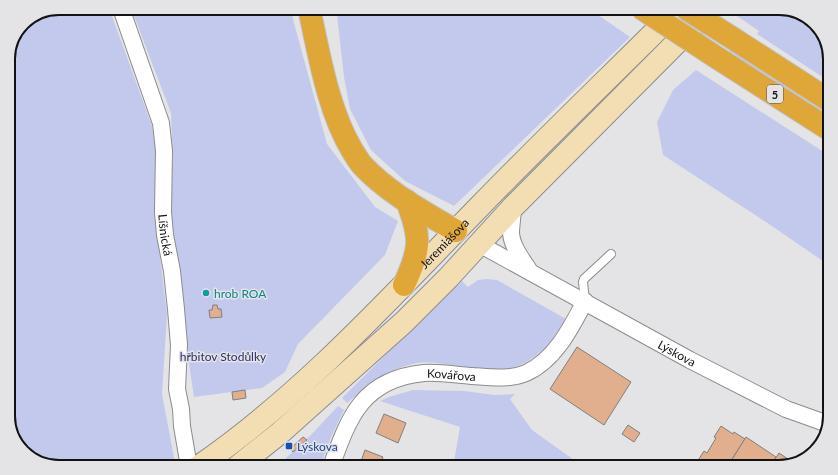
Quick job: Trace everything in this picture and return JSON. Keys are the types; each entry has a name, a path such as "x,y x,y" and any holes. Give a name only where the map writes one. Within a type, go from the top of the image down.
{"highway":[{"path":"311,15 332,105 344,136 361,164 381,183 456,231"},
{"name":"5","path":"652,15 823,126"},
{"name":"5","path":"696,15 823,96"},
{"path":"404,285 414,263 418,242 416,225 407,201"}],"main road":[{"name":"Jeremiášova","path":"208,460 267,414 328,358 404,285 672,15"},
{"path":"246,460 281,432 398,327 448,278 513,207 704,15"},
{"path":"456,231 480,244"}],"street":[{"name":"Líšnická","path":"123,15 161,123 164,151 163,212 176,309 179,345 176,389 181,409 182,426 188,460"},
{"path":"513,207 511,232 513,241 516,249 530,272"},
{"name":"Lýskova","path":"480,244 690,360 786,409 823,422"},
{"name":"Kovářova","path":"334,460 342,437 354,413 367,396 374,390 399,378 425,373 495,377 525,374 535,368 556,348 566,334 584,301"}],"lane":[{"path":"584,301 584,279 610,254"}],"green space":[{"path":"60,15 112,15 152,126 156,152 155,213 167,315 162,394 174,460 54,460 42,457 32,451 24,443 17,430 15,418 15,57 18,42 22,35 35,22 42,18"},
{"name":"hřbitov Stodůlky","path":"134,15 292,15 327,144 375,207 398,221 385,255 298,344 285,372 262,388 194,397 168,225 168,167 173,165 171,113"},
{"path":"337,15 598,15 630,37 454,206 405,181 371,150 350,109 344,77"},
{"path":"735,15 784,15 796,18 806,24 814,32 821,45 823,57 823,77 757,34 759,31"},
{"path":"732,48 823,106 823,114 727,53"},
{"path":"696,70 823,152 823,261 663,155 657,122 673,90"},
{"path":"461,280 468,287 478,280 497,280 566,319 557,335 544,349 520,365 496,370 430,362 408,365 380,378 347,403 342,398"},
{"path":"413,390 464,391 495,395 515,394 510,399 532,430 574,460 454,460 460,427 380,401"},
{"path":"338,406 344,410 331,437 323,460 284,460 309,437"}],"building":[{"path":"213,305 217,305 218,309 221,309 222,317 210,318 209,310 212,310"},
{"path":"577,347 631,382 604,425 550,389"},
{"path":"245,390 246,398 233,400 232,392"},
{"path":"384,414 406,423 398,443 376,433"},
{"path":"628,425 640,433 634,442 622,434"},
{"path":"721,426 733,434 734,432 745,439 732,460 698,460 704,451 707,453 716,438 714,437"},
{"path":"303,437 307,440 293,452 290,449"},
{"path":"746,437 776,457 774,460 732,460"},
{"path":"365,450 383,457 382,460 361,460"},
{"path":"779,453 788,459 784,460 774,460"}],"place":[{"name":"hrob ROA","path":"206,293"},
{"name":"Lýskova","path":"289,446"}]}
